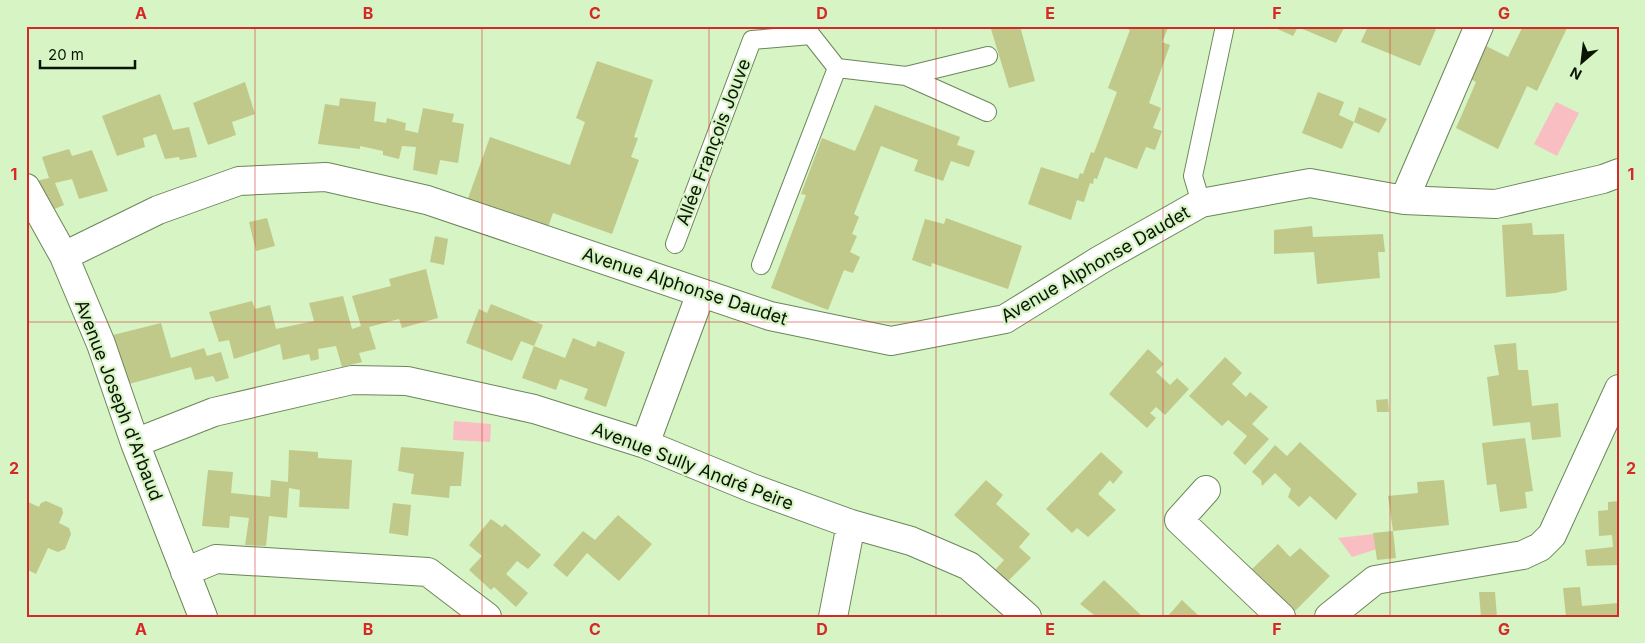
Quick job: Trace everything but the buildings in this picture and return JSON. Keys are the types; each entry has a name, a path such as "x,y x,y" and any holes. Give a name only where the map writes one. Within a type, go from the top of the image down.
{"street":[{"path":"1404,200 1479,26"},
{"name":"Avenue Alphonse Daudet","path":"64,256 158,210 239,181 326,177 427,200 770,316 891,341 1005,319 1100,260 1201,203 1310,183 1404,200 1496,204 1603,179 1619,172"},
{"name":"Avenue Joseph d'Arbaud","path":"28,198 64,256 101,344 135,444 203,617"},
{"path":"645,444 701,293"},
{"name":"Avenue Sully André Peire","path":"135,444 214,412 352,380 407,381 534,409 645,444 752,488 851,524 911,541 970,566 1027,617"},
{"path":"1329,617 1375,580 1523,555 1540,546 1552,535 1619,389"},
{"path":"1206,490 1179,520 1282,617"},
{"path":"832,617 851,524"},
{"path":"185,572 216,559 428,572 487,617"}],"lane":[{"path":"1201,203 1193,176 1224,26"},
{"name":"Allée François Jouve","path":"674,244 752,33 811,31 837,68"},
{"path":"906,76 988,56"},
{"path":"761,265 837,68 906,76 987,112"}],"shaded area":[{"path":"1556,102 1579,113 1557,156 1534,144"},
{"path":"454,421 491,424 490,442 453,440"},
{"path":"1374,534 1377,549 1352,557 1338,538"}]}
